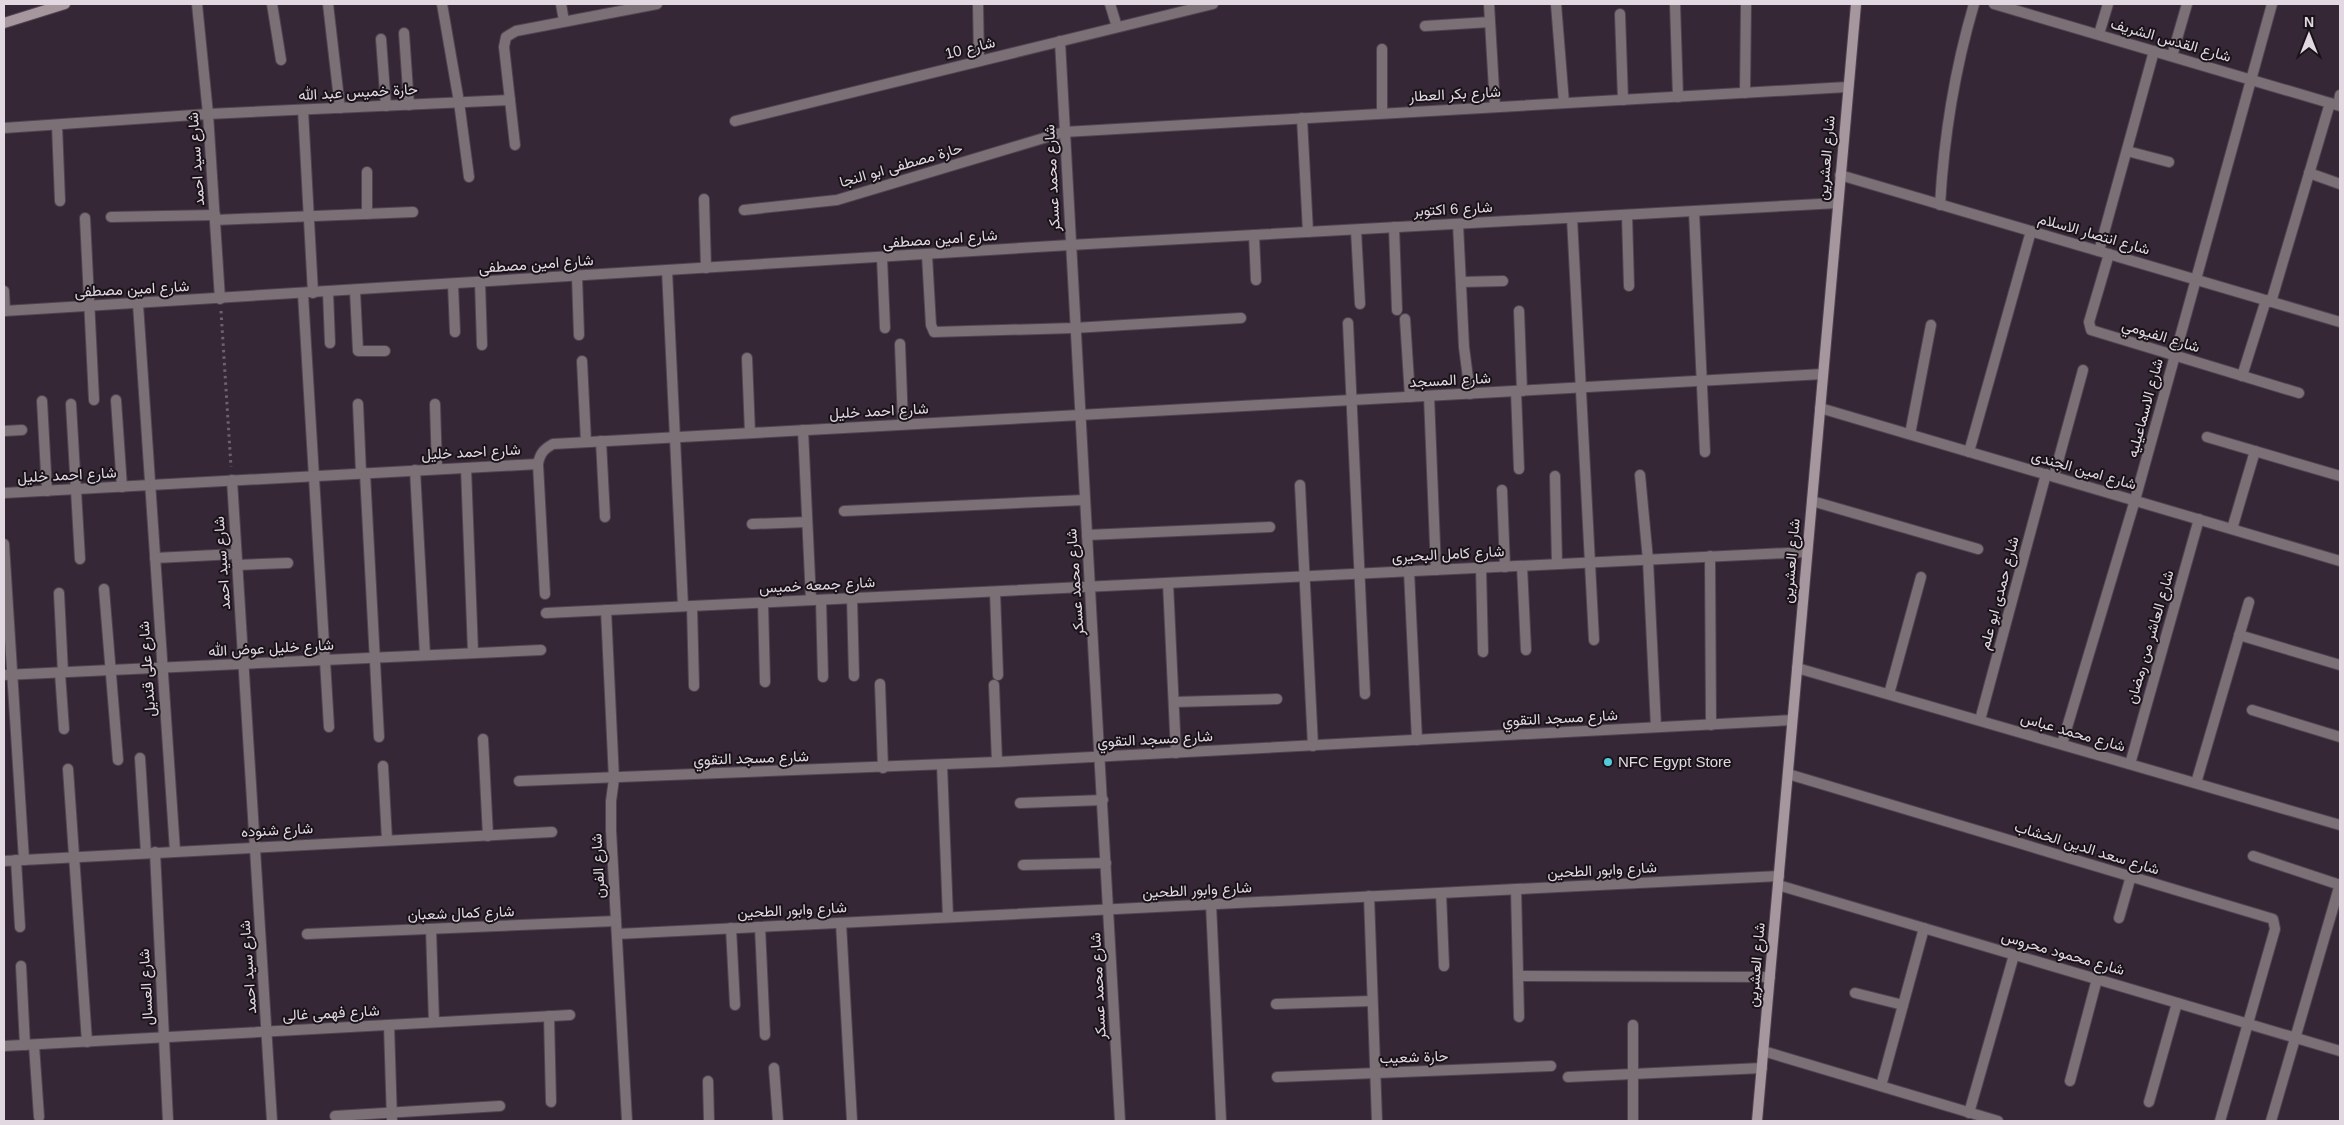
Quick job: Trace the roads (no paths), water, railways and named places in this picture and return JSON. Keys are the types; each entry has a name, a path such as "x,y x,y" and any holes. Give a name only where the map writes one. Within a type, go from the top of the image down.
{"main road":[{"path":"4,23 65,4"},
{"name":"شارع العشرين","path":"1757,1121 1856,4"}],"street":[{"name":"شارع سيد احمد","path":"197,4 208,114 220,299"},
{"path":"272,4 281,60"},
{"path":"328,4 340,108"},
{"path":"442,4 460,102 469,177"},
{"path":"561,4 564,21"},
{"path":"515,144 504,47 506,37 516,31 657,4"},
{"path":"978,4 979,61"},
{"path":"1110,4 1117,27"},
{"name":"شارع 10","path":"735,121 1213,4"},
{"path":"1489,4 1495,107"},
{"path":"1556,4 1564,103"},
{"path":"1675,4 1678,97"},
{"path":"1745,93 1746,4"},
{"path":"1940,205 1943,152 1950,100 1961,49 1974,4"},
{"name":"شارع القدس الشريف","path":"1994,4 2252,80 2337,102"},
{"path":"2099,34 2108,4"},
{"path":"2172,56 2187,4"},
{"name":"شارع الاسماعيليه","path":"2062,744 2136,500 2272,4"},
{"path":"1620,14 1623,100"},
{"path":"1425,26 1490,22"},
{"path":"404,33 409,105"},
{"path":"381,39 386,106"},
{"name":"شارع محمد عسكر","path":"1060,41 1078,415 1101,757 1120,1121"},
{"path":"1382,49 1382,113"},
{"path":"2104,253 2127,150 2154,51"},
{"name":"شارع بكر العطار","path":"1064,132 1848,87"},
{"name":"حارة خميس عبد الله","path":"4,128 208,114 510,100"},
{"path":"2242,376 2269,301 2309,173 2337,102"},
{"path":"303,110 309,216 308,294 314,476 329,727"},
{"path":"1302,118 1308,232"},
{"path":"57,124 60,201"},
{"name":"حارة مصطفى ابو النجا","path":"744,210 837,200 1064,132"},
{"path":"2127,150 2169,162"},
{"path":"366,172 367,214"},
{"path":"2309,173 2340,184"},
{"name":"شارع انتصار الاسلام","path":"1840,175 2340,322"},
{"path":"704,199 706,268"},
{"name":"شارع 6 اكتوبر","path":"1070,245 1838,203"},
{"path":"1694,211 1705,452"},
{"path":"110,217 309,216 413,212"},
{"path":"1627,215 1629,286"},
{"path":"85,218 94,400"},
{"path":"1572,218 1594,640"},
{"path":"1458,224 1464,347 1470,394"},
{"path":"1394,227 1397,310"},
{"path":"1356,230 1360,304"},
{"path":"1969,452 2031,232"},
{"path":"1254,235 1256,280"},
{"name":"شارع امين مصطفى","path":"4,311 308,294 1070,245"},
{"name":"شارع الفيومي","path":"2104,253 2089,322 2091,330 2299,393"},
{"path":"927,255 931,325 934,332 1074,328 1241,318"},
{"path":"882,258 884,328"},
{"path":"668,270 675,437 694,686"},
{"path":"577,276 579,335"},
{"path":"1461,282 1503,281"},
{"path":"480,282 482,345"},
{"path":"453,284 455,332"},
{"path":"356,290 358,351 385,351"},
{"path":"4,291 4,311"},
{"path":"328,292 330,343"},
{"name":"شارع على قنديل","path":"138,304 175,851"},
{"path":"1519,311 1519,468"},
{"path":"1405,319 1410,397"},
{"path":"1348,323 1365,694"},
{"path":"1910,434 1931,325"},
{"path":"900,344 903,424"},
{"path":"747,358 750,433"},
{"path":"582,361 586,442"},
{"name":"شارع حمدى ابو علم","path":"1980,720 2050,475 2083,370"},
{"name":"شارع المسجد","path":"1078,415 1823,374"},
{"path":"1429,396 1436,570"},
{"path":"116,400 122,487"},
{"path":"42,401 47,491"},
{"path":"71,404 80,559"},
{"path":"358,404 379,737"},
{"path":"435,404 437,469"},
{"name":"شارع امين الجندى","path":"1820,408 2340,561"},
{"name":"شارع احمد خليل","path":"4,493 538,464 540,455 545,448 553,444 1078,415"},
{"path":"4,431 22,430"},
{"path":"803,430 807,522 823,677"},
{"path":"2207,437 2340,476"},
{"path":"601,441 605,517"},
{"path":"2232,529 2255,451"},
{"path":"538,464 545,594"},
{"path":"466,468 473,652"},
{"path":"415,470 425,655"},
{"path":"1640,475 1648,560 1656,728"},
{"path":"1555,476 1557,564"},
{"name":"شارع سيد احمد","path":"232,480 272,1121"},
{"path":"1300,485 1313,746"},
{"path":"1502,490 1505,567"},
{"path":"844,511 1084,500"},
{"path":"1812,501 1978,550"},
{"name":"شارع العاشر من رمضان","path":"2130,764 2199,519"},
{"path":"752,524 807,522"},
{"path":"1087,536 1270,527"},
{"path":"4,544 7,675 20,860 20,927"},
{"name":"شارع كامل البحيرى","path":"1090,587 1807,552"},
{"path":"155,558 236,554"},
{"path":"1710,556 1711,725"},
{"path":"237,565 288,563"},
{"path":"1522,566 1526,650"},
{"path":"1482,568 1483,652"},
{"path":"1409,571 1417,740"},
{"path":"1889,694 1921,577"},
{"path":"1168,583 1176,753"},
{"name":"شارع جمعه خميس","path":"546,613 1090,587"},
{"path":"104,590 118,760"},
{"path":"995,592 996,762"},
{"path":"59,593 64,729"},
{"path":"852,598 854,676"},
{"path":"2196,783 2249,602"},
{"path":"763,603 765,682"},
{"name":"شارع الفرن","path":"606,610 614,779 611,801 611,830 627,1121"},
{"path":"2239,634 2340,664"},
{"name":"شارع خليل عوض الله","path":"7,675 541,650"},
{"name":"شارع محمد عباس","path":"1797,668 2340,825"},
{"path":"880,684 883,768"},
{"path":"1174,702 1276,699"},
{"path":"2252,710 2340,736"},
{"name":"شارع مسجد التقوي","path":"519,781 883,768 1792,720"},
{"path":"483,739 488,836"},
{"name":"شارع العسال","path":"140,758 150,853 164,1038 168,1121"},
{"path":"942,765 948,917"},
{"path":"383,766 387,840"},
{"path":"68,769 87,1042"},
{"name":"شارع سعد الدين الخشاب","path":"1788,774 2273,920 2275,929 2248,1024"},
{"path":"1020,803 1103,800"},
{"name":"شارع شنوده","path":"4,861 255,846 552,832"},
{"path":"2253,856 2340,884 2271,1121"},
{"path":"1023,865 1106,863"},
{"path":"2119,918 2131,876"},
{"name":"شارع وابور الطحين","path":"617,934 1516,889 1778,880"},
{"name":"شارع محمود محروس","path":"1778,880 1924,928 2340,1051"},
{"path":"1516,889 1519,1017"},
{"path":"1441,893 1444,966"},
{"path":"1369,896 1377,1121"},
{"path":"1211,904 1221,1121"},
{"name":"شارع كمال شعبان","path":"307,934 616,921"},
{"path":"841,923 852,1121"},
{"path":"760,927 765,1035"},
{"path":"731,928 735,1004"},
{"path":"1881,1086 1924,928"},
{"path":"431,929 434,1022"},
{"path":"1969,1113 2014,955"},
{"path":"21,966 38,1118"},
{"path":"1518,976 1770,977"},
{"path":"2070,1081 2097,979"},
{"path":"1855,993 1903,1005"},
{"path":"1276,1004 1372,1001"},
{"path":"2149,1102 2177,1003"},
{"name":"شارع فهمى غالى","path":"4,1046 570,1015"},
{"path":"549,1016 551,1102"},
{"path":"2220,1121 2248,1024"},
{"path":"389,1025 392,1117"},
{"path":"1633,1026 1633,1121"},
{"path":"1763,1051 1998,1121"},
{"name":"حارة شعيب","path":"1277,1077 1551,1066"},
{"path":"774,1068 778,1121"},
{"path":"1568,1077 1762,1068"},
{"path":"708,1081 709,1121"},
{"path":"335,1116 392,1117 500,1106"}],"place":[{"name":"NFC Egypt Store","path":"1608,762"}]}
